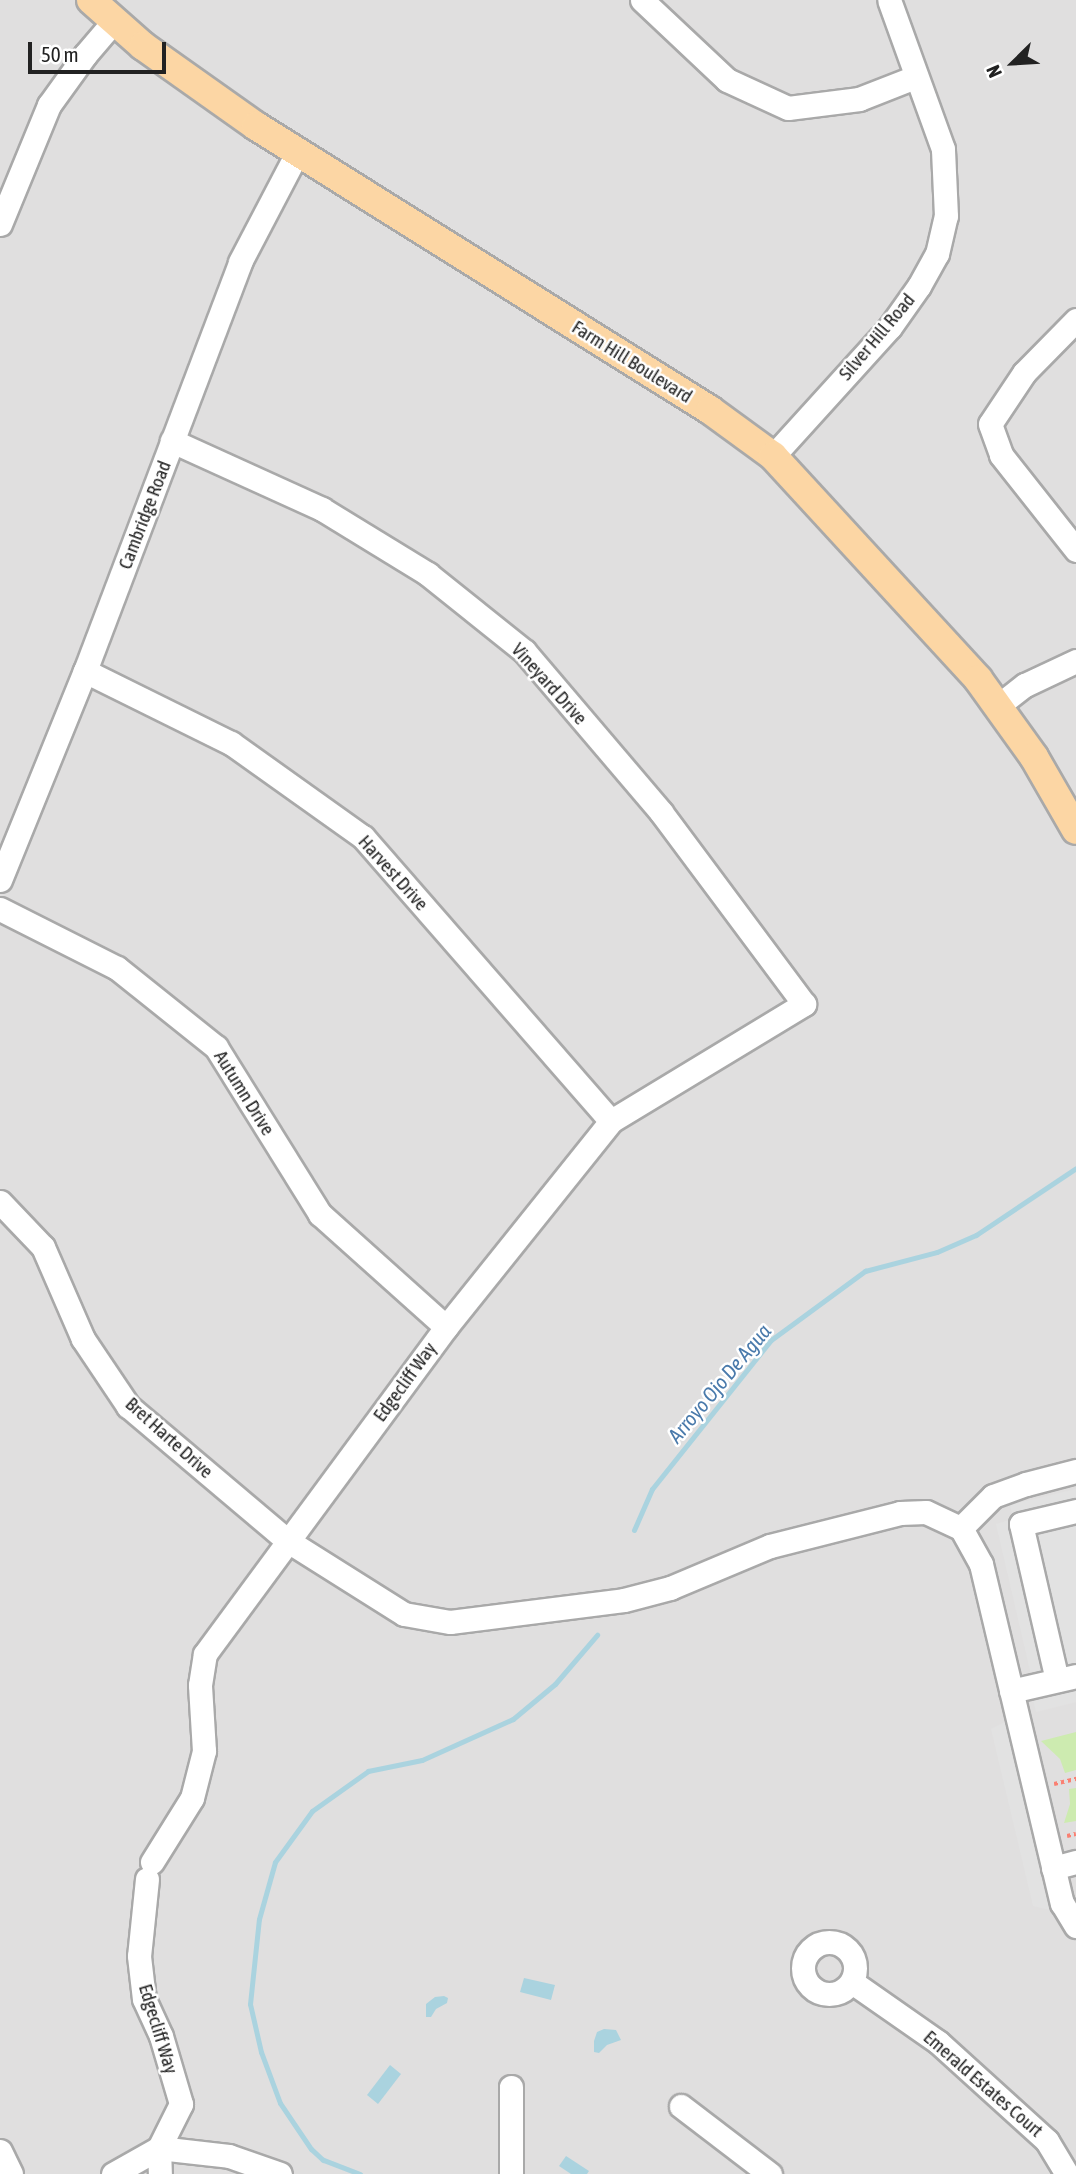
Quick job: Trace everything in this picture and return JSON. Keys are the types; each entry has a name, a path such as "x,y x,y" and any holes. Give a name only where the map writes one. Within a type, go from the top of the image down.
{"main road":[{"name":"Farm Hill Boulevard","path":"91,0 196,86 297,153 710,410 772,456 807,490 999,705 1034,757 1076,830"}],"street":[{"path":"642,0 727,80 788,108 859,99 915,77"},
{"name":"Silver Hill Road","path":"772,456 890,327 919,286 937,254 946,216 943,149 889,0"},
{"path":"1,219 50,105 85,55 114,21"},
{"name":"Cambridge Road","path":"0,880 85,671 240,262 297,153"},
{"path":"1076,320 1024,373 990,424 1001,455 1076,550"},
{"name":"Vineyard Drive","path":"172,441 321,509 428,574 524,651 661,812 804,1004"},
{"path":"999,705 1025,685 1076,661"},
{"name":"Harvest Drive","path":"85,671 231,743 363,837 611,1121"},
{"name":"Autumn Drive","path":"0,909 117,968 216,1047 320,1214 446,1328"},
{"name":"Edgecliff Way","path":"160,2174 159,2148 181,2104 161,2036 144,1999 139,1956 149,1870 192,1798 204,1751 200,1685 205,1654 446,1328 611,1121 804,1004"},
{"name":"Bret Harte Drive","path":"0,1202 43,1247 83,1339 128,1406 288,1541 404,1614 450,1622 624,1600 670,1588 770,1546 900,1513 926,1512 961,1528"},
{"path":"1076,1471 993,1496 961,1528 981,1564 1062,1903 1076,1926"},
{"path":"1011,1691 1067,1678 1021,1524 1076,1511"},
{"path":"1053,1868 1076,1863"},
{"name":"Emerald Estates Court","path":"852,1982 939,2042 1047,2141 1067,2174"},
{"path":"511,2087 511,2174"},
{"path":"681,2105 769,2174"},
{"path":"113,2174 159,2148 229,2156 280,2174"},
{"path":"0,2151 11,2174"}],"path":[{"path":"1065,1837 1076,1834"}],"shaded area":[{"path":"0,0 1076,0 1076,2174 0,2174"},
{"path":"1076,1489 1076,1702 1036,1712 1027,1676 1031,1675 996,1524 1013,1519 1010,1505"},
{"path":"1005,1722 1047,1895 1054,1911 1033,1906 991,1729"}],"green space":[{"path":"1076,1732 1076,1770 1065,1773 1060,1759 1041,1741"},
{"path":"1076,1788 1076,1821 1064,1823 1070,1804 1069,1789"}],"water":[{"path":"524,1978 555,1985 551,2000 520,1992"},
{"path":"435,1997 448,1998 447,2003 436,2009 431,2017 426,2017 426,2004"},
{"path":"604,2029 616,2030 621,2040 607,2045 599,2053 594,2052 597,2032"},
{"path":"390,2065 401,2074 378,2104 367,2095"},
{"path":"566,2156 589,2171 587,2174 571,2174 559,2166"}],"waterway":[{"name":"Arroyo Ojo De Agua","path":"634,1530 652,1489 771,1340 865,1271 937,1252 976,1235 1076,1168"},
{"name":"Arroyo Ojo De Agua","path":"360,2174 323,2160 311,2149 280,2103 261,2052 250,2004 259,1919 275,1862 312,1811 368,1771 422,1760 513,1719 555,1684 597,1635"}]}
